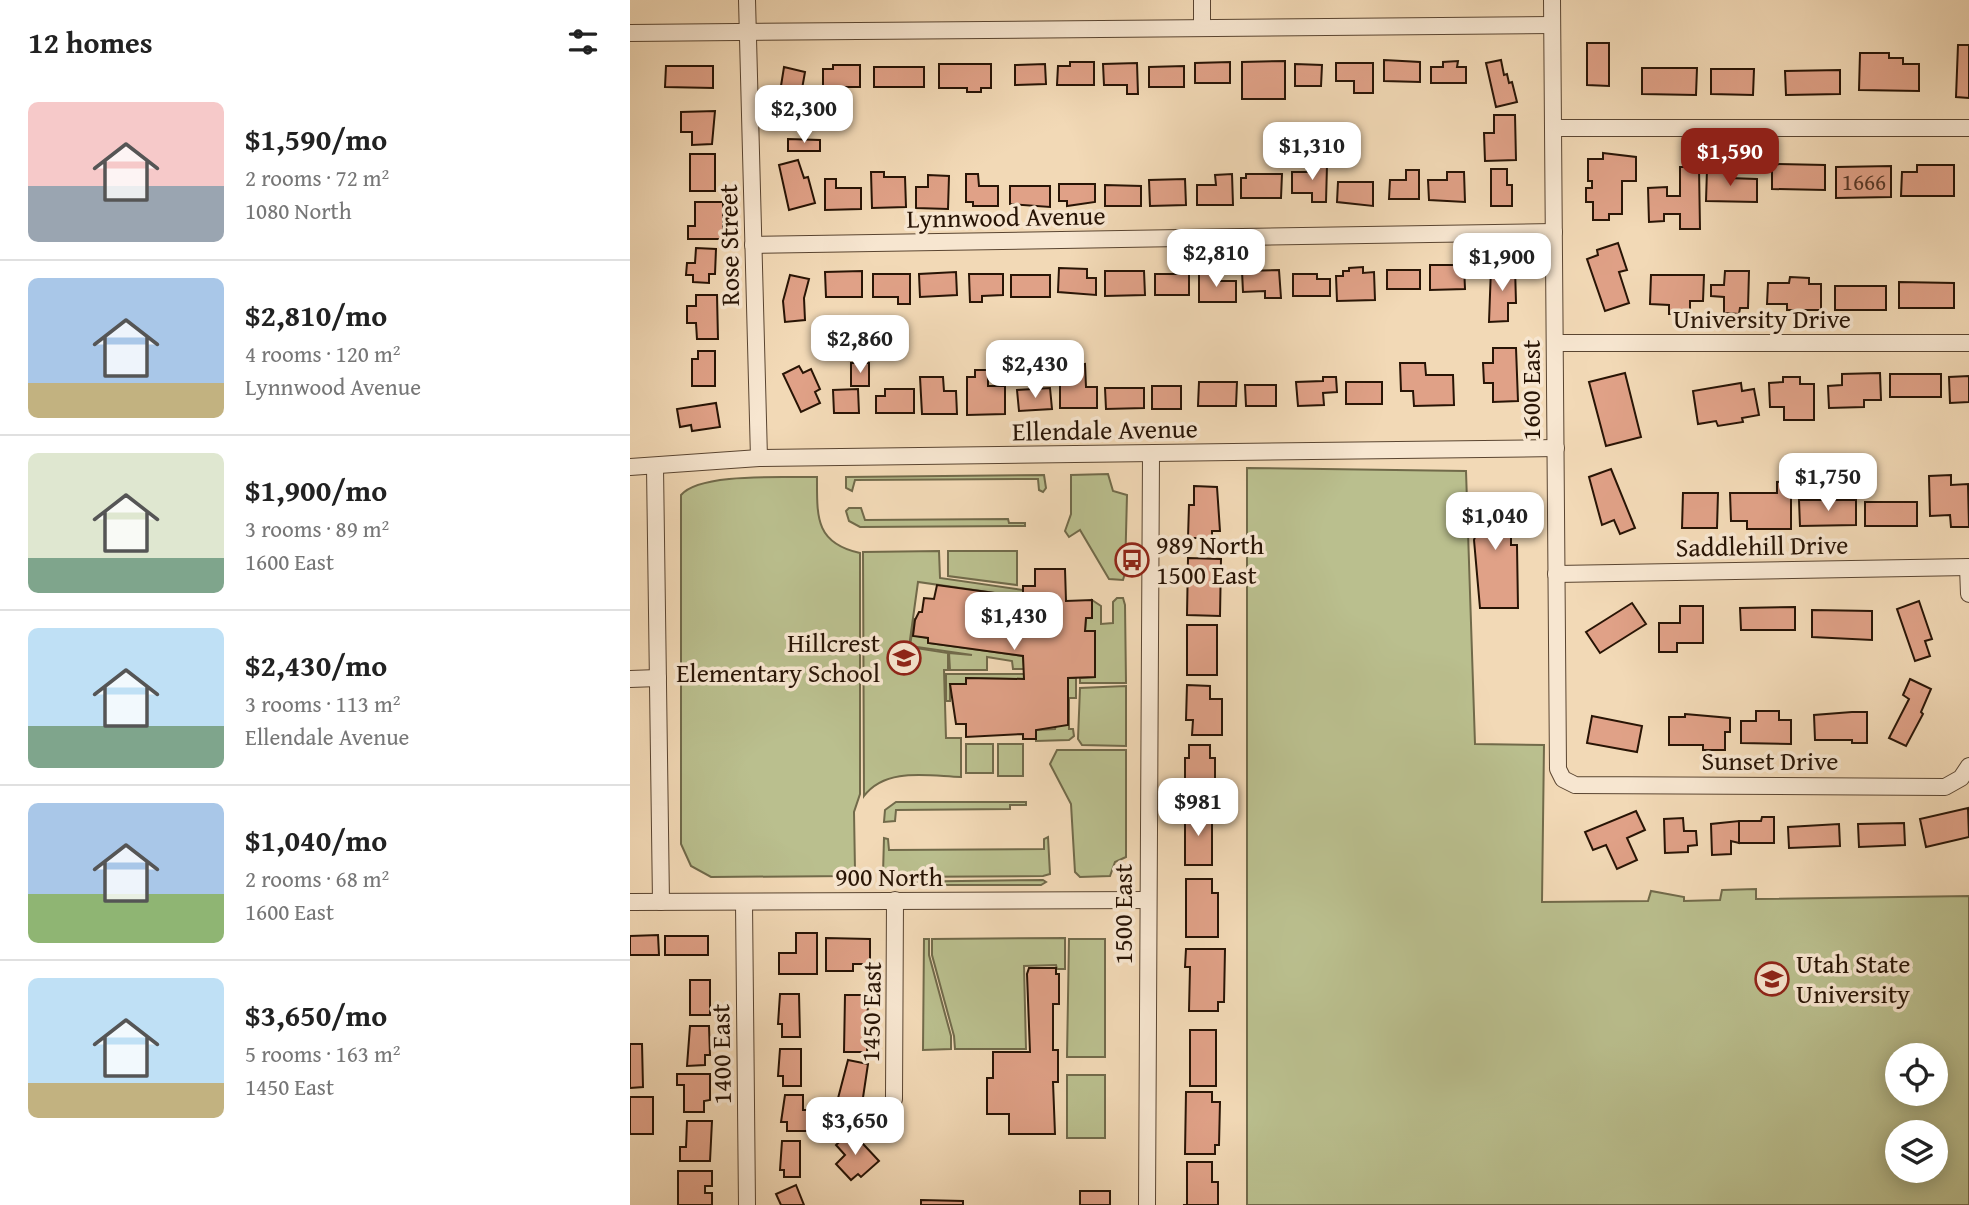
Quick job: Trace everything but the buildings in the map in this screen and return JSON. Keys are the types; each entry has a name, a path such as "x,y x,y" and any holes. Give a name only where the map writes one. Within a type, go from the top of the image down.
{"street":[{"path":"747,0 750,30"},
{"path":"1202,0 1202,26"},
{"name":"1600 East","path":"1552,0 1558,769 1563,779"},
{"path":"630,33 1552,24"},
{"name":"Rose Street","path":"750,30 759,458"},
{"path":"1553,128 1969,128"},
{"name":"Lynnwood Avenue","path":"753,245 1554,232"},
{"name":"University Drive","path":"1555,343 1969,343"},
{"name":"Ellendale Avenue","path":"630,467 759,458 1556,448"},
{"name":"1500 East","path":"1147,1205 1150,455"},
{"path":"655,467 661,902"},
{"path":"1969,566 1969,594"},
{"name":"Saddlehill Drive","path":"1556,574 1969,566"},
{"path":"630,679 658,678"},
{"name":"Sunset Drive","path":"1563,779 1574,785 1945,787 1961,778 1969,766"},
{"name":"1450 East","path":"883,1122 894,1099 895,900"},
{"name":"900 North","path":"630,902 1147,900"},
{"name":"1400 East","path":"744,902 747,1205"}],"green space":[{"path":"1247,468 1466,471 1475,744 1544,745 1542,902 1648,901 1651,891 1684,897 1684,901 1720,900 1722,890 1756,889 1756,899 1969,896 1969,1205 1247,1205"},
{"path":"1108,474 1113,491 1127,495 1123,580 1109,579 1080,530 1069,537 1065,531 1071,514 1071,475"},
{"path":"1044,475 1046,488 1043,492 1039,490 1038,479 855,480 852,491 846,488 846,477"},
{"path":"817,477 819,516 827,535 845,549 860,553 860,794 854,812 855,870 849,876 711,877 691,866 681,844 681,495 691,488 724,479"},
{"path":"849,508 861,508 865,520 1008,519 1009,523 1025,523 1025,526 860,527 849,521 846,511"},
{"path":"939,551 940,578 1023,590 1023,597 918,582 909,647 948,653 948,670 944,670 946,738 961,738 961,777 896,777 873,787 864,796 863,552"},
{"path":"948,551 1017,551 1017,585 948,576"},
{"path":"1117,598 1123,598 1125,605 1126,683 1080,683 1080,678 1095,677 1095,631 1085,631 1086,618 1092,618 1092,600 1101,606 1101,624 1113,623 1113,602"},
{"path":"914,619 917,619 913,635 928,638 928,643 1023,656 1024,669 1013,669 1012,661 987,657 987,670 950,670 949,653 972,655 910,646"},
{"path":"946,674 1024,674 1024,679 966,678 966,684 950,684 950,701 946,701"},
{"path":"1068,678 1076,678 1076,698 1069,698 1069,729 1073,729 1074,736 1069,740 1036,741 1036,730 1055,729"},
{"path":"1126,686 1126,746 1082,745 1078,739 1080,688"},
{"path":"966,744 993,744 993,773 966,773"},
{"path":"998,744 1023,744 1023,776 998,776"},
{"path":"1057,750 1126,750 1126,857 1115,862 1110,876 1080,877 1075,872 1071,804 1050,764"},
{"path":"896,802 1026,802 1026,805 1010,805 1010,809 896,810 895,821 884,822 885,810"},
{"path":"1048,837 1050,874 1043,876 889,877 883,874 884,838 888,839 889,850 1044,849 1044,839"},
{"path":"887,882 1046,882 1041,885 891,885"},
{"path":"1065,938 1065,969 1057,969 1056,965 1024,966 1026,1049 955,1049 954,1036 932,955 932,939"},
{"path":"924,939 929,939 929,955 951,1036 951,1049 923,1050"},
{"path":"1069,939 1105,939 1105,1057 1067,1057"},
{"path":"1067,1075 1105,1075 1105,1138 1067,1138"}],"place":[{"name":"989 North 1500 East","path":"1132,560"},
{"name":"Hillcrest Elementary School","path":"904,658"},
{"name":"Utah State University","path":"1772,979"}]}
